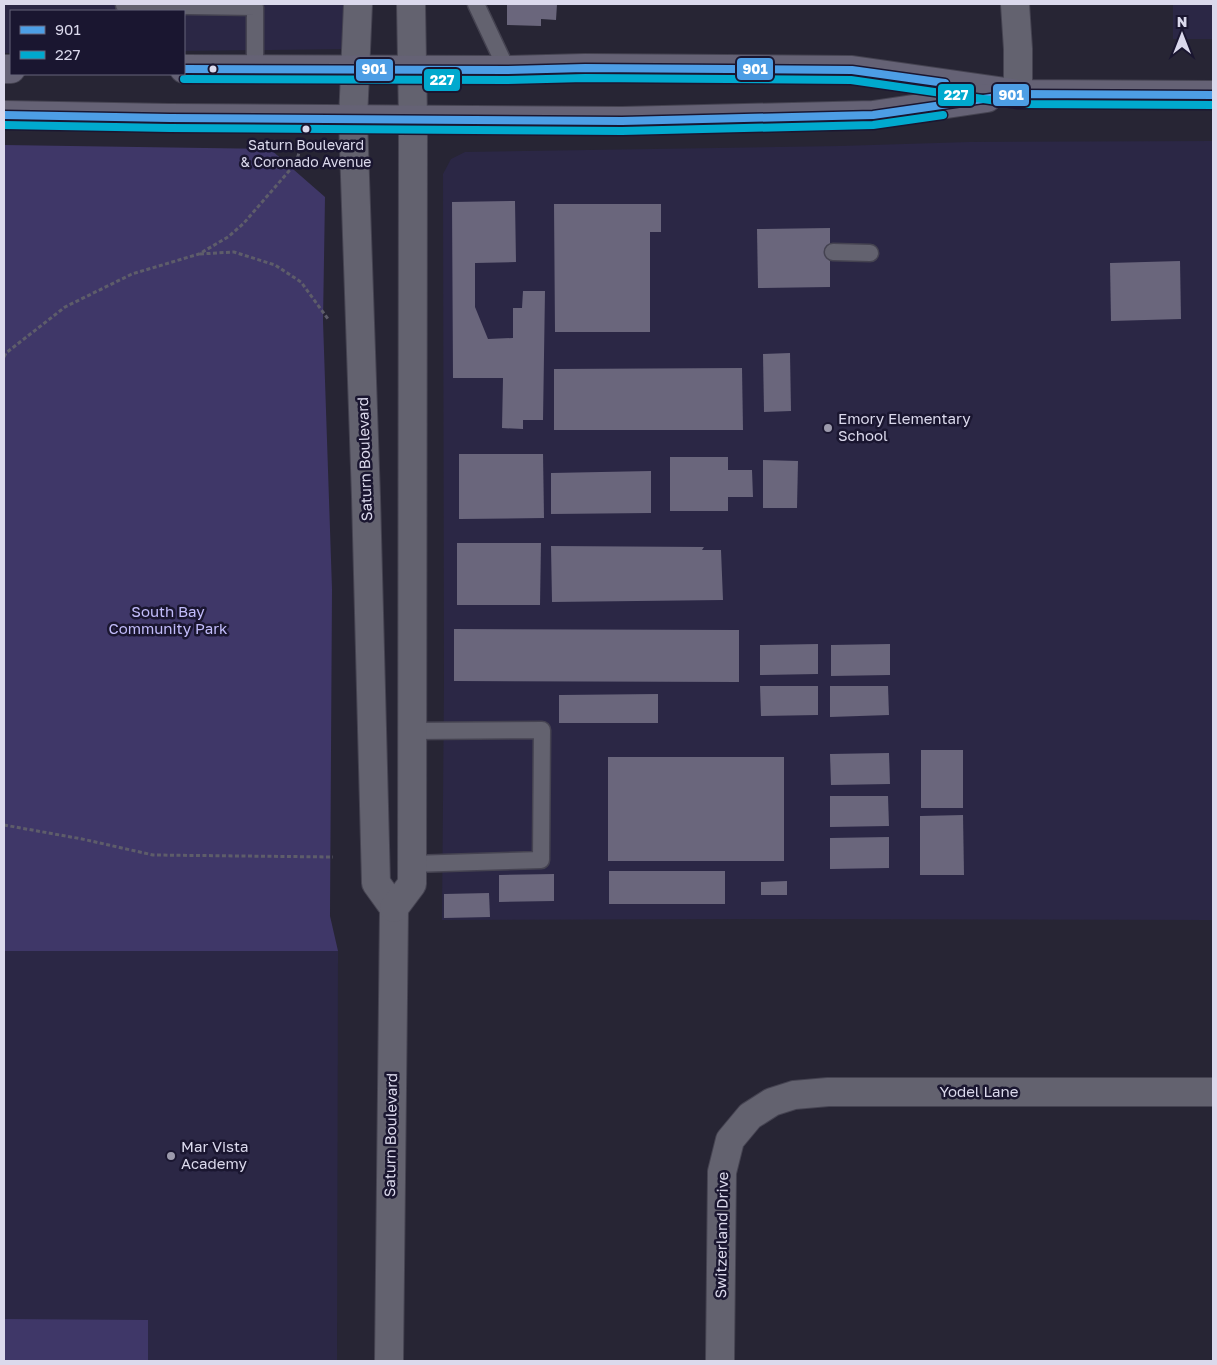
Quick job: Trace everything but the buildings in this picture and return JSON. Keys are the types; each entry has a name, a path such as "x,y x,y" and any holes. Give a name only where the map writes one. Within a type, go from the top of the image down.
{"main road":[{"path":"185,69 355,68 507,70 585,68 852,70 1018,94 1213,95"},
{"path":"4,115 622,121 873,115 1018,94"}],"street":[{"name":"Saturn Boulevard","path":"358,4 352,119 366,497 376,883 394,908 389,1361"},
{"path":"394,908 412,884 413,120 411,4"},
{"path":"1015,4 1018,94"},
{"name":"Yodel Lane","path":"750,1116 772,1102 794,1095 828,1092 1213,1092"},
{"name":"Switzerland Drive","path":"720,1361 722,1172 730,1140 750,1116"}],"lane":[{"path":"476,4 507,70"},
{"path":"125,6 254,7 255,68"},
{"path":"833,252 870,253"},
{"path":"411,864 540,860 542,739 542,730 412,731"}],"path":[{"path":"199,254 243,224 296,163 300,149"},
{"path":"4,357 5,353 65,307 132,274 199,254 234,252 275,264 301,282 328,319"},
{"path":"4,825 82,839 153,855 333,857"}],"shaded area":[{"path":"4,4 345,4 344,49 185,51 185,10 10,10 10,53 4,53"},
{"path":"1173,4 1213,4 1213,39 1173,39"},
{"name":"Emory Elementary School","path":"1213,141 1213,920 442,920 444,683 443,174 451,159 465,152 969,142"},
{"name":"Mar Vista Academy","path":"4,951 338,951 337,1361 4,1361"}],"green space":[{"name":"South Bay Community Park","path":"4,145 270,149 325,197 323,321 332,589 330,916 338,951 4,951"},
{"path":"4,1319 148,1320 148,1361 4,1361"}],"transit line":[{"name":"901","path":"185,69 507,70 585,68 852,70 945,83"},
{"name":"227","path":"184,79 507,80 585,78 851,80 1018,104 1213,105"},
{"name":"901","path":"4,115 622,121 873,115 1018,94 1213,95"},
{"name":"227","path":"4,125 622,131 873,125 943,115"}],"place":[{"name":"Saturn Boulevard & Coronado Avenue","path":"306,129"},
{"name":"Emory Elementary School","path":"828,428"},
{"name":"Mar Vista Academy","path":"171,1156"}]}
